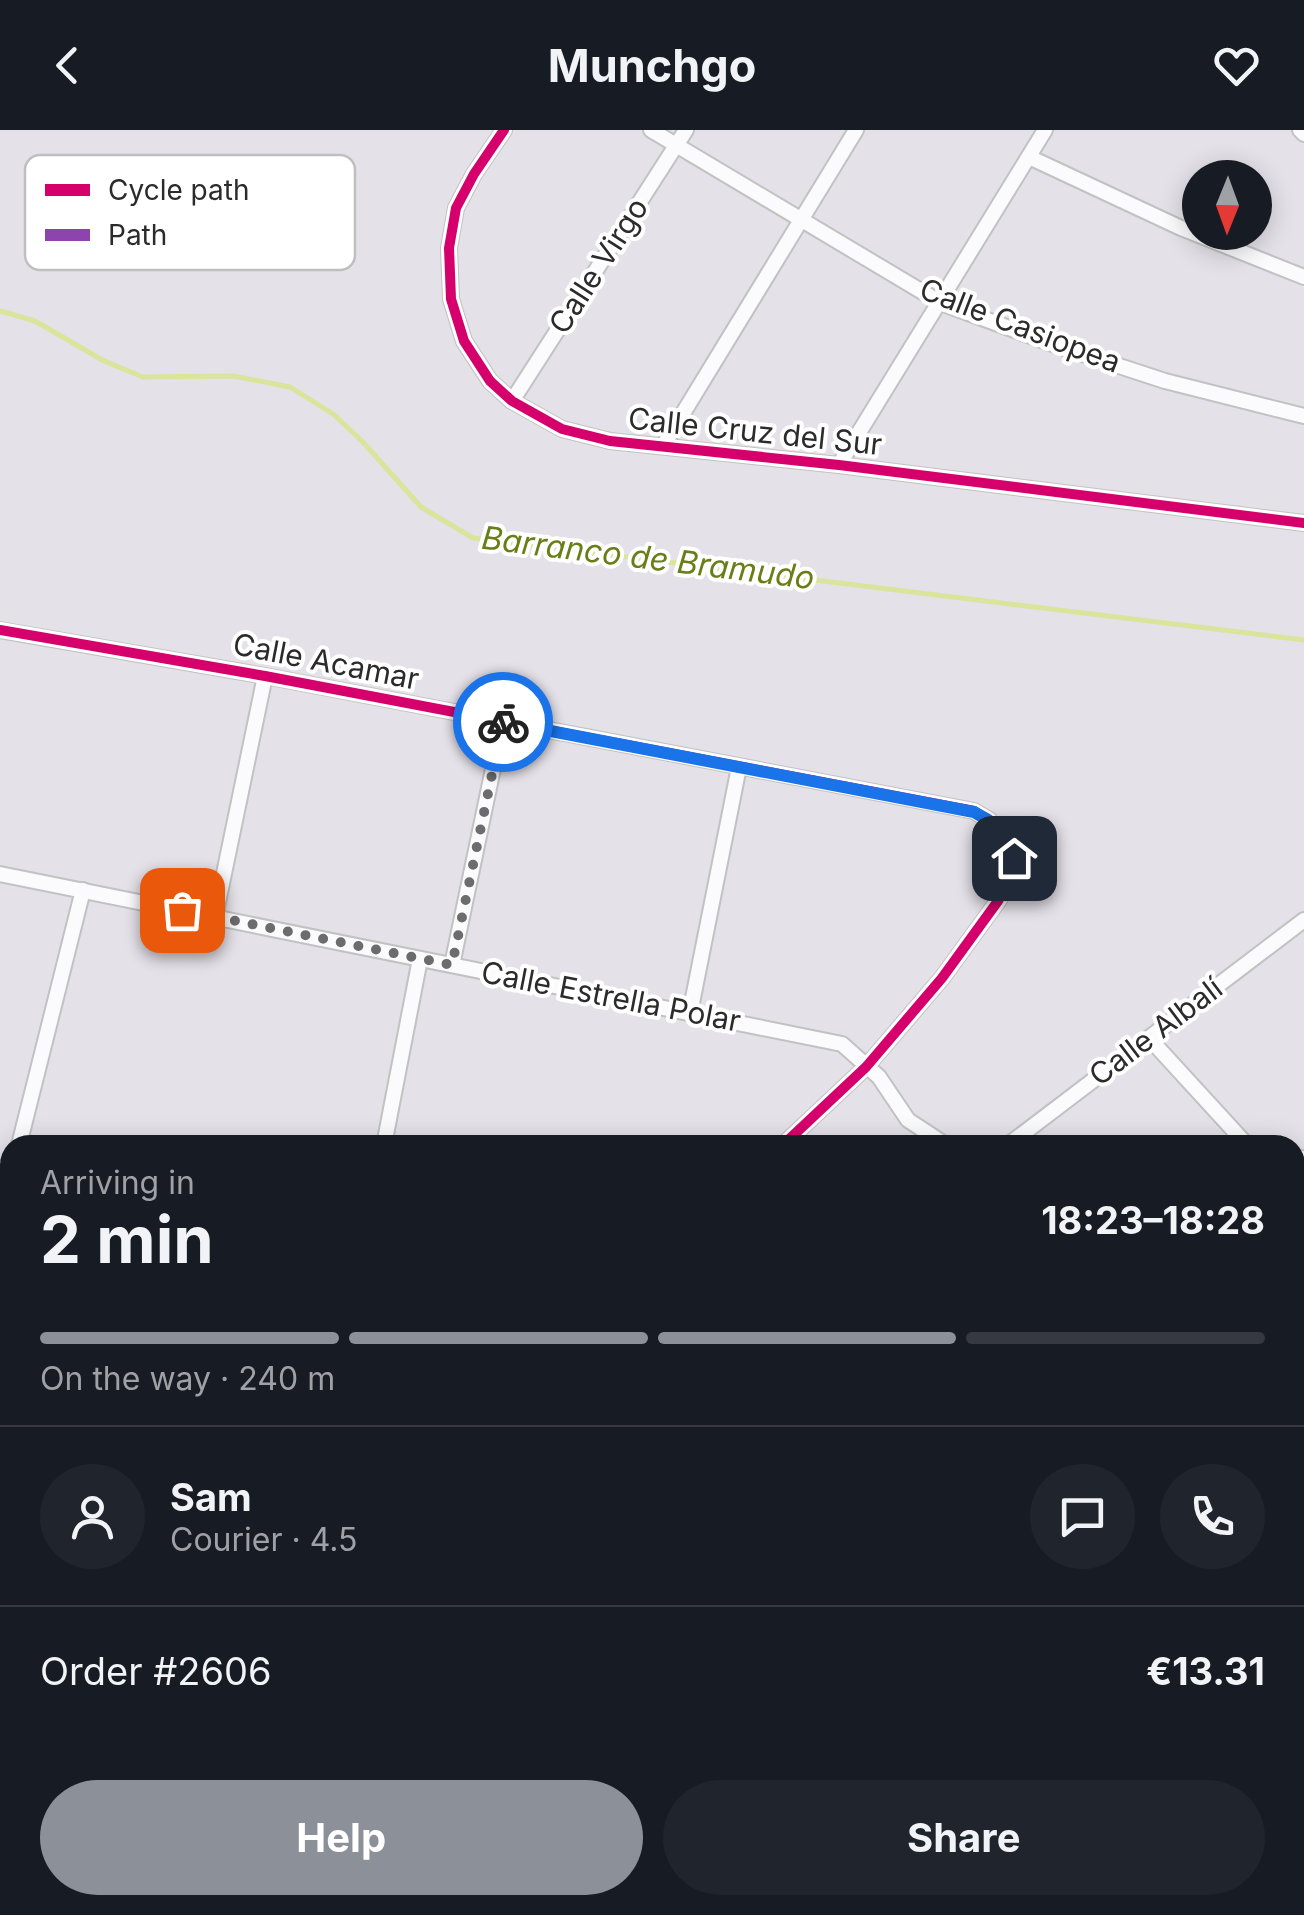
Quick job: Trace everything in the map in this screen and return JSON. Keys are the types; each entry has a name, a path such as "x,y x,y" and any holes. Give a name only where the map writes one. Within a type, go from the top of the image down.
{"street":[{"name":"Calle Cruz del Sur","path":"504,130 456,208 449,248 451,299 464,342 490,381 512,401 562,429 610,441 839,465 1304,523"},
{"name":"Calle Casiopea","path":"651,130 941,302 1166,381 1304,416"},
{"name":"Calle Virgo","path":"512,401 686,130"},
{"path":"664,446 856,130"},
{"path":"839,465 1045,130"},
{"path":"1029,157 1181,228 1304,277"},
{"path":"0,647 4,630"},
{"name":"Calle Acamar","path":"4,630 974,812 988,820 1014,858 1013,875 942,978 866,1067"},
{"path":"215,917 265,676"},
{"path":"452,965 503,721"},
{"path":"690,1014 739,766"},
{"name":"Calle Estrella Polar","path":"0,874 842,1044 880,1078 908,1120 931,1135"},
{"path":"21,1135 82,890"},
{"name":"Calle Albalí","path":"1021,1135 1304,920"},
{"path":"386,1135 420,959"},
{"path":"1149,1038 1237,1135"},
{"path":"794,1135 866,1067"}],"waterway":[{"name":"Barranco de Bramudo","path":"0,311 35,321 104,361 143,377 233,376 290,387 333,414 421,507 473,538 1304,640"}],"cycle path":[{"path":"504,130 456,208 449,248 451,299 464,341 490,381 512,401 562,429 610,441 839,465 1304,523"},
{"path":"0,630 265,676 974,811 989,820 1014,859 1013,875 998,901 942,978 866,1067 794,1135"}],"way so far":[{"path":"182,910 452,965 503,722"}],"route":[{"path":"503,722 974,812 988,820 1014,858"}]}
